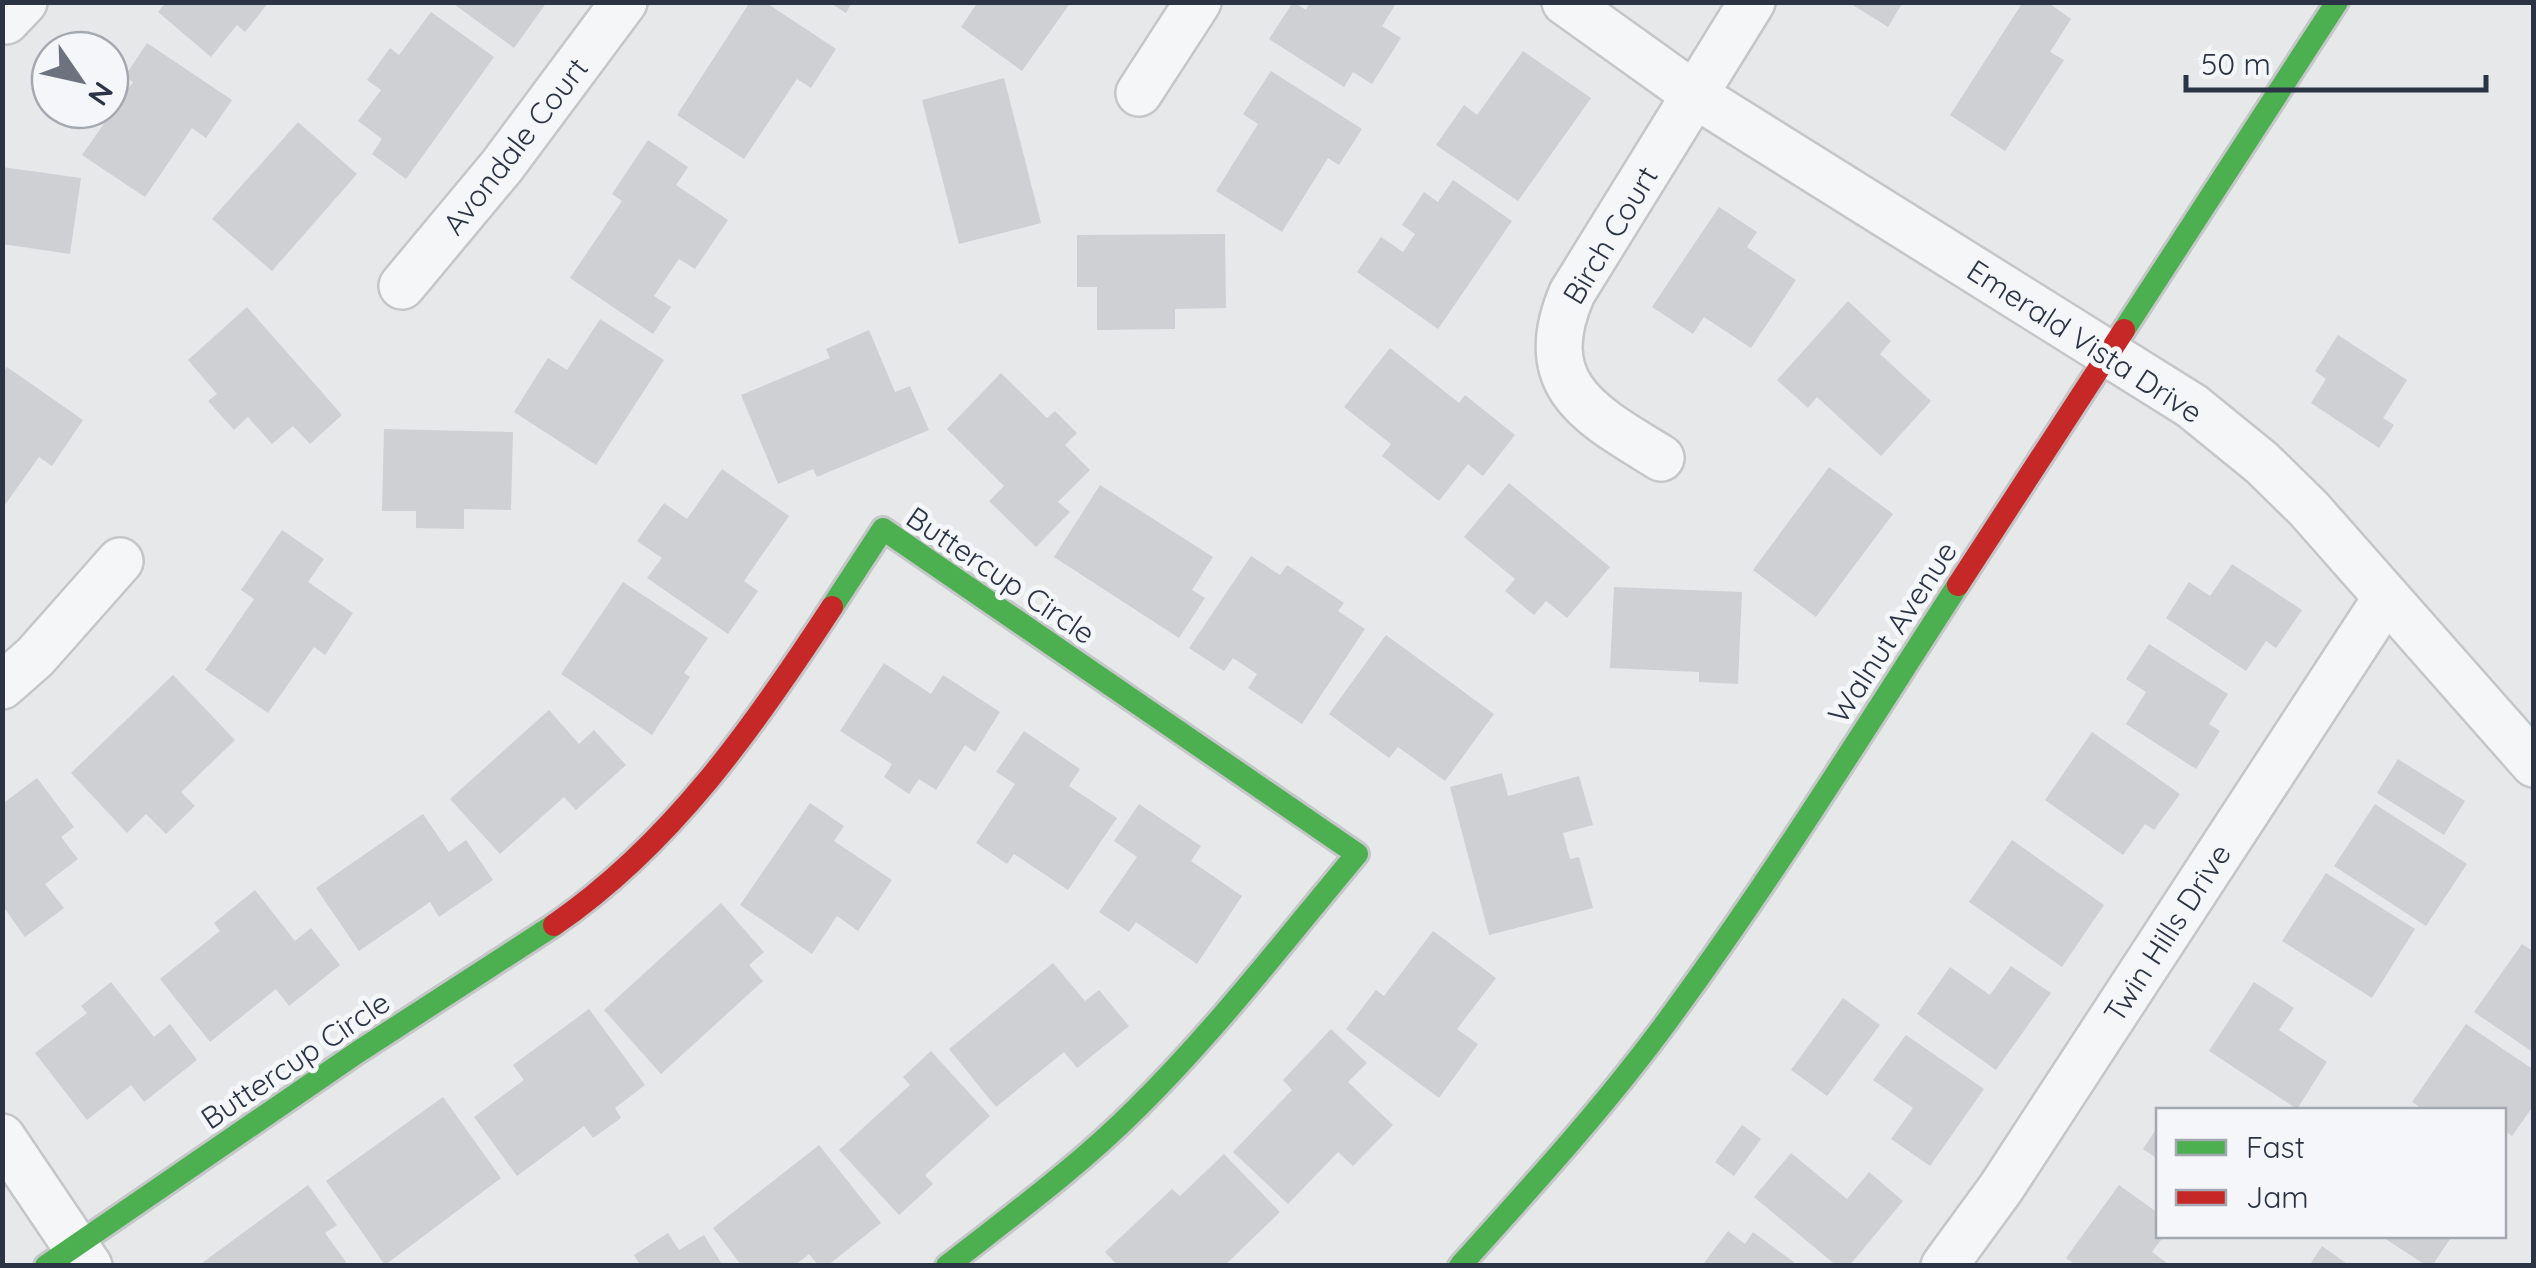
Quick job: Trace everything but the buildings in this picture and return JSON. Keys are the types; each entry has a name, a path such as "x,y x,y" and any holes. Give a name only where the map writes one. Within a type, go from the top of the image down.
{"street":[{"name":"Avondale Court","path":"402,286 502,166 624,2"},
{"path":"1139,93 1198,2"},
{"name":"Emerald Vista Drive","path":"1564,2 1694,95 2192,406 2262,463 2308,508 2534,764"},
{"name":"Birch Court","path":"1660,458 1582,406 1562,367 1558,340 1562,315 1752,2"},
{"name":"Walnut Avenue","path":"1460,1266 1588,1124 1670,1018 1762,887 2338,2"},
{"name":"Buttercup Circle","path":"70,1259 404,1022 584,904 648,848 715,775 764,712 883,529 1358,854 1135,1110 947,1266"},
{"path":"2,686 35,658 120,561"},
{"name":"Twin Hills Drive","path":"1944,1266 2001,1188 2386,598"},
{"path":"2,1138 70,1259"}],"traffic: fast":[{"path":"2124,330 2337,2"},
{"path":"832,607 883,529 1357,854 1166,1079 1068,1171 947,1266"},
{"path":"1460,1266 1647,1049 1782,857 1958,585"},
{"path":"46,1266 358,1052 554,925"}],"traffic: jam":[{"path":"1958,585 2124,330"},
{"path":"554,925 597,893 674,820 773,695 832,607"}]}
